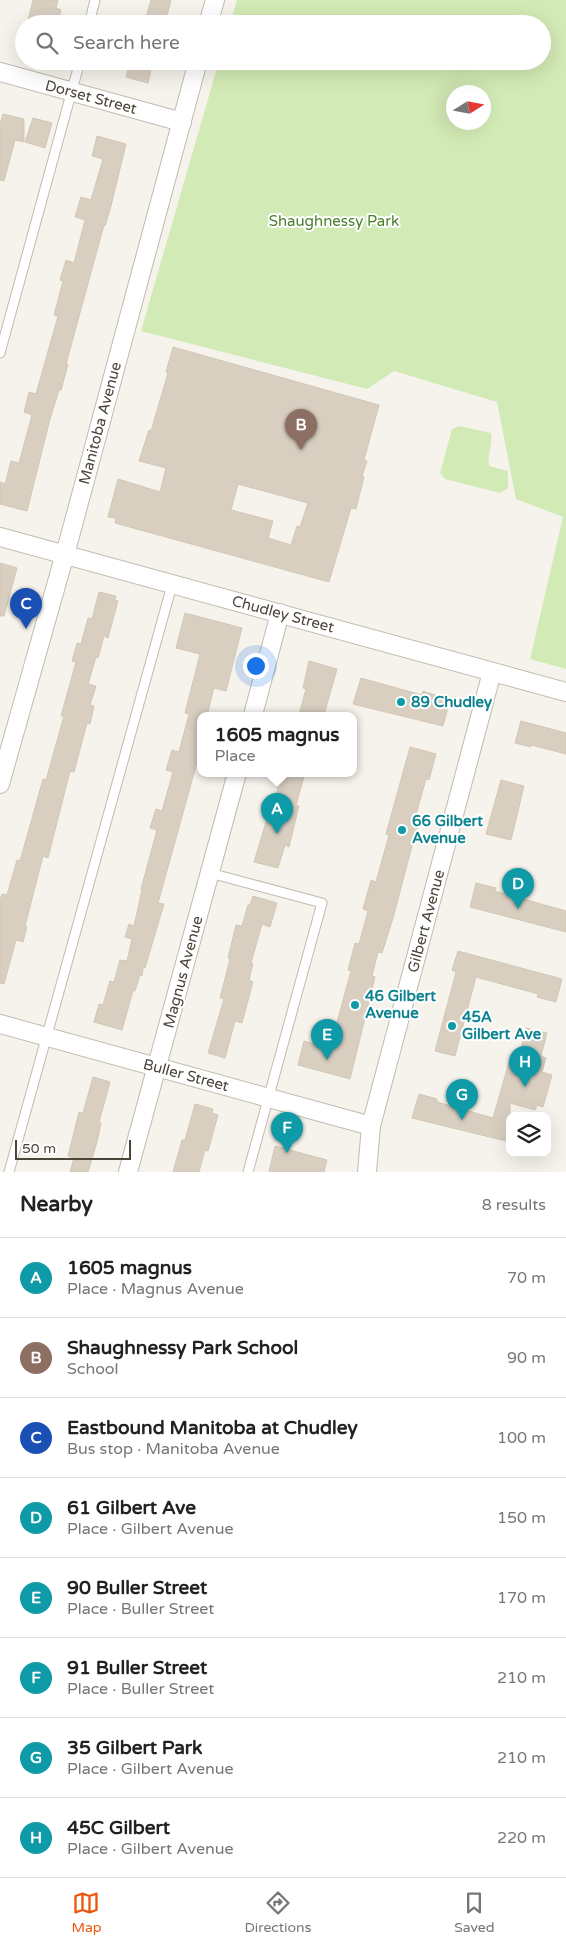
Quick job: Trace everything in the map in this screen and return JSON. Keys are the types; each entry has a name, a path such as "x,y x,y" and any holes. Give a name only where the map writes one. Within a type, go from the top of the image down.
{"street":[{"path":"211,15 215,0"},
{"name":"Manitoba Avenue","path":"0,784 196,70"},
{"name":"Dorset Street","path":"0,72 182,122"},
{"name":"Chudley Street","path":"0,537 566,692"},
{"path":"254,712 280,613"},
{"name":"Gilbert Avenue","path":"367,1172 371,1126 492,672"},
{"name":"Magnus Avenue","path":"128,1172 236,777"},
{"name":"Buller Street","path":"0,1024 371,1126"}],"lane":[{"path":"91,15 95,0"},
{"path":"0,353 78,70"},
{"path":"9,1172 172,585"},
{"path":"210,873 322,903 248,1172"}],"green space":[{"name":"Shaughnessy Park","path":"237,0 566,0 566,669 530,659 563,517 516,499 497,402 394,371 367,389 141,331 216,70 551,70 551,15 233,15"},
{"path":"460,426 491,433 489,466 508,471 508,488 500,493 445,479 440,473 452,429"}],"building":[{"path":"33,0 58,0 56,8 61,10 60,15 29,15"},
{"path":"151,0 171,0 167,15 147,15"},
{"path":"128,70 151,70 148,83 126,77"},
{"path":"3,114 24,119 24,142 15,140 4,181 0,180 0,124"},
{"path":"33,118 52,123 45,148 25,142"},
{"path":"97,136 126,144 111,206 104,225 66,364 68,364 61,390 59,390 50,419 27,511 0,504 0,482 5,484 11,461 19,463 32,415 24,412 29,392 36,394 58,316 54,315 63,281 60,280 66,260 74,263 85,220 75,217 81,197 91,200 103,159 92,156"},
{"path":"173,347 379,405 364,460 367,461 362,476 364,477 356,509 351,508 329,582 115,523 116,518 108,517 118,479 160,492 166,468 139,461 149,430 151,431 168,373 166,372","holes":["238,484 308,503 300,527 297,526 291,545 268,538 273,521 231,510"]},
{"path":"0,563 17,568 4,616 0,616"},
{"path":"99,592 116,596 115,600 118,601 108,638 104,636 88,684 96,686 90,705 94,706 90,724 87,723 74,772 70,771 48,858 43,856 25,926 27,926 23,942 16,940 4,984 0,983 0,900 2,894 7,895 17,860 20,861 43,779 46,780 64,716 61,716 76,662 72,661 77,643 81,644 88,618 92,619"},
{"path":"185,613 242,628 226,691 214,688 208,712 197,712 197,762 158,903 164,904 145,968 143,968 142,976 140,975 135,991 133,991 122,1030 94,1022 99,1004 103,1005 110,981 114,982 120,960 127,961 132,939 125,937 129,924 134,926 141,889 157,830 150,828 156,809 162,811 173,772 166,770 172,750 179,752 189,714 185,713 200,654 176,648"},
{"path":"309,661 337,669 325,712 300,712 306,689 303,688"},
{"name":"89 Chudley","path":"361,678 422,695 423,691 450,700 443,726 353,704"},
{"path":"521,721 566,733 566,754 515,743"},
{"path":"410,747 436,754 429,780 426,779 413,825 417,827 393,918 382,953 378,952 372,976 375,977 350,1079 298,1065 304,1041 330,1048 351,971 348,970 355,943 359,944 368,911 363,909 371,880 376,882 389,835 386,834"},
{"path":"278,777 304,777 296,805 299,806 289,847 285,845 278,868 254,862 266,822 269,823 278,788 276,787"},
{"path":"501,780 524,786 511,840 486,834"},
{"path":"476,883 496,888 495,891 566,911 566,932 470,907"},
{"path":"253,896 277,903 270,927 262,924 251,963 253,964 249,980 253,982 242,1023 235,1021 225,1058 208,1053 224,999 220,998 236,925 242,926 248,905 250,905"},
{"name":"45A Gilbert Ave","path":"458,951 562,979 556,1002 537,997 538,994 476,977 455,1056 435,1051 456,972 452,970"},
{"path":"526,1028 547,1033 541,1056 546,1058 542,1072 552,1075 543,1107 537,1105 535,1110 510,1103 510,1112 506,1112 506,1141 412,1118 419,1094 437,1099 437,1102 493,1118 509,1062 517,1065"},
{"path":"93,1077 110,1082 99,1122 101,1123 97,1142 88,1172 70,1172 74,1158 68,1156 79,1112 83,1113"},
{"path":"195,1104 213,1109 212,1113 218,1115 208,1151 205,1150 199,1172 173,1172 182,1140 185,1140"},
{"path":"275,1146 327,1160 324,1172 269,1172"}],"place":[{"name":"Shaughnessy Park School","path":"301,450"},
{"name":"Eastbound Manitoba at Chudley","path":"26,629"},
{"name":"89 Chudley","path":"401,702"},
{"name":"66 Gilbert Avenue","path":"402,830"},
{"name":"1605 magnus","path":"277,834"},
{"name":"61 Gilbert Ave","path":"518,909"},
{"name":"46 Gilbert Avenue","path":"355,1005"},
{"name":"45A Gilbert Ave","path":"452,1026"},
{"name":"90 Buller Street","path":"327,1060"},
{"name":"45C Gilbert","path":"525,1087"},
{"name":"35 Gilbert Park","path":"462,1120"},
{"name":"91 Buller Street","path":"287,1153"}]}
